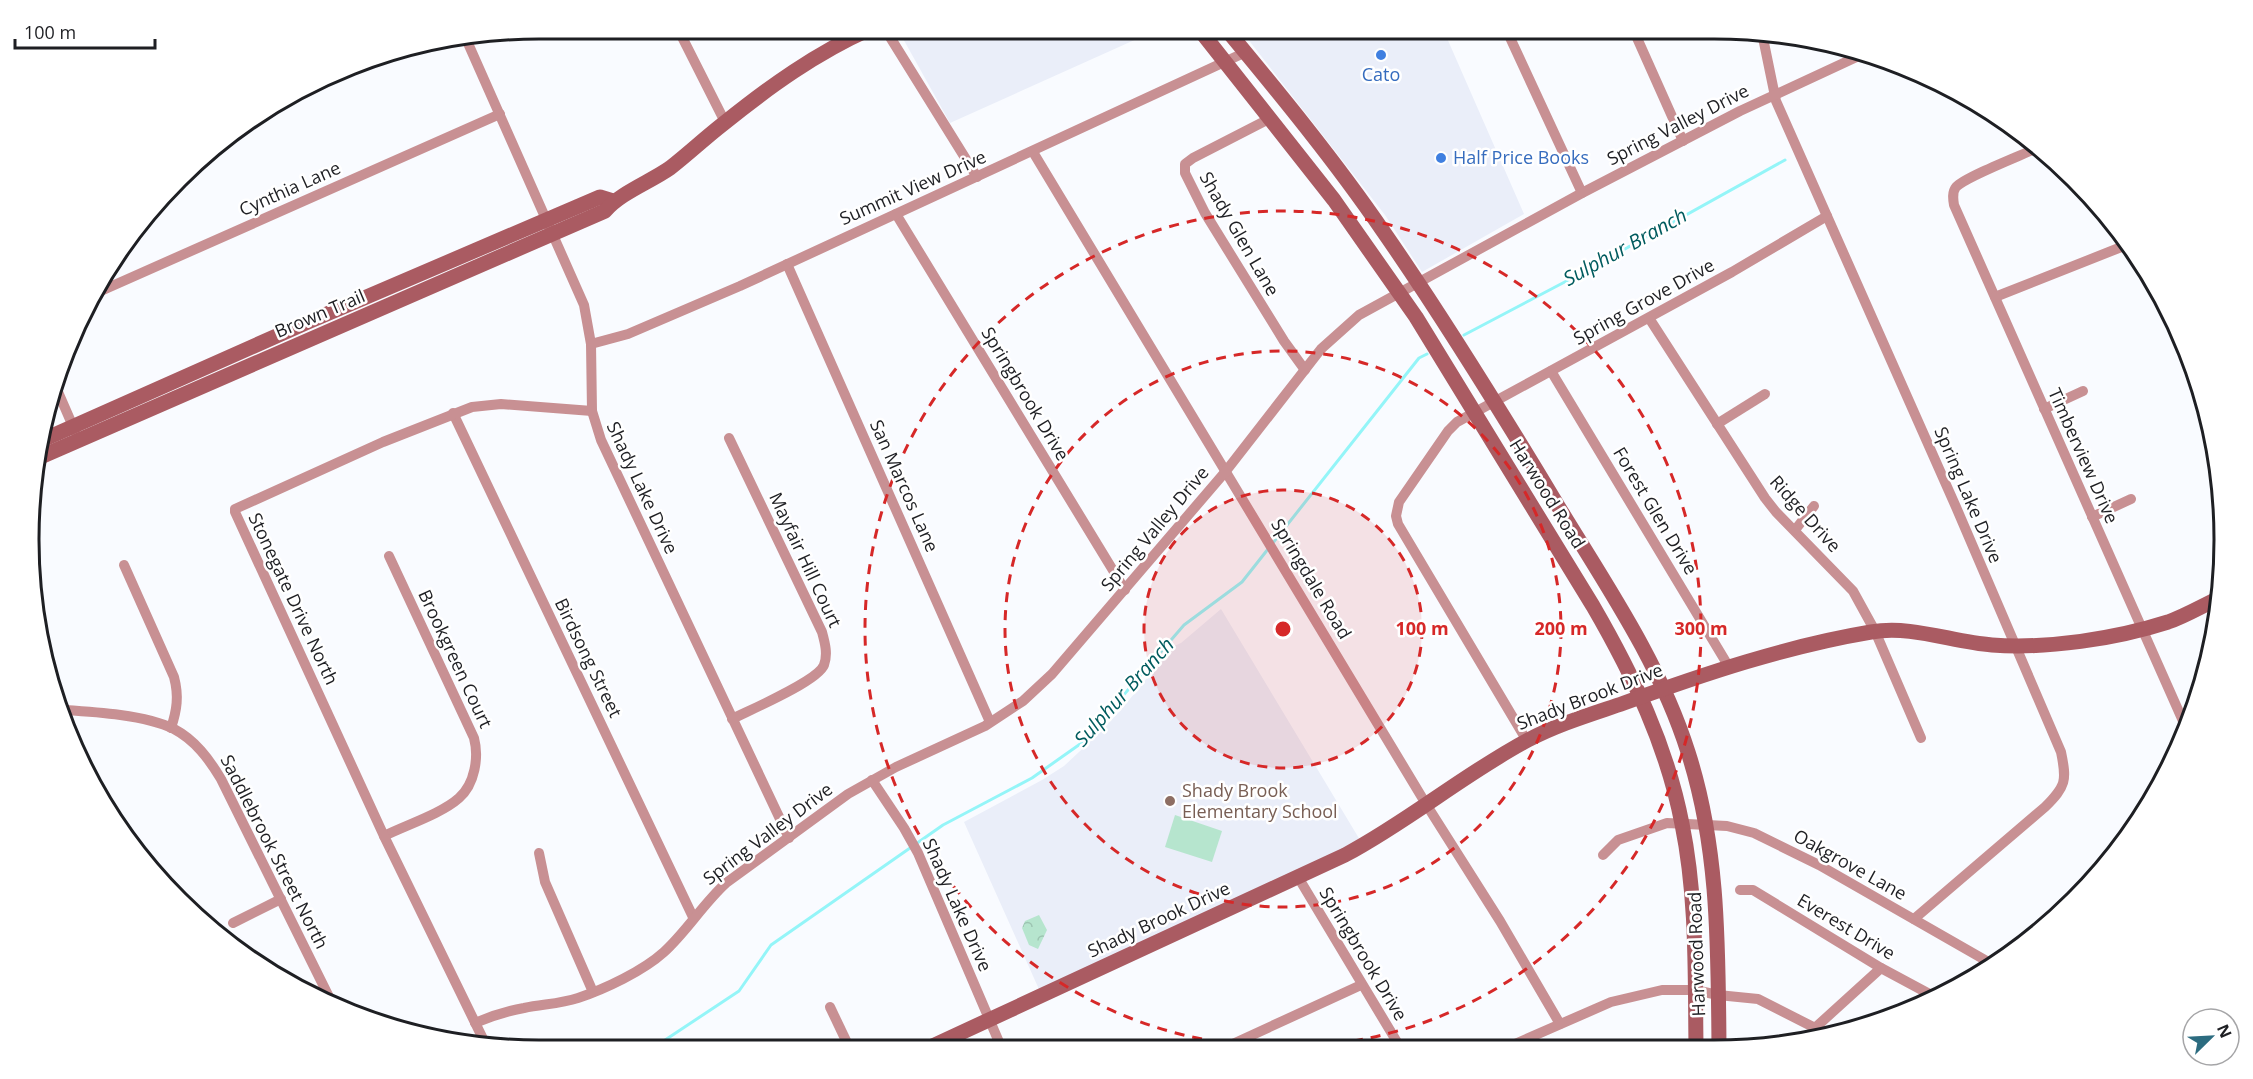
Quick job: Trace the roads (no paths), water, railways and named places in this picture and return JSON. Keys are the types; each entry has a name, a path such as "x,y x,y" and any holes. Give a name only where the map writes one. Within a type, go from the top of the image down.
{"street":[{"path":"684,39 725,122"},
{"name":"Brown Trail","path":"47,452 76,433 308,322 550,227 605,211 613,201 637,189 669,168 725,122 806,62 849,39"},
{"path":"892,39 977,177"},
{"name":"Harwood Road","path":"1207,39 1334,200 1416,317 1593,606 1641,696 1659,738 1682,824 1691,894 1696,1040"},
{"name":"Harwood Road","path":"1235,39 1368,211 1417,282 1495,402 1634,630 1664,688 1689,753 1707,824 1715,891 1719,1040"},
{"path":"1511,39 1581,194"},
{"path":"1638,39 1683,141"},
{"name":"Spring Lake Drive","path":"1764,42 1774,95 2061,752 2066,777 2057,795 2045,807 1914,919"},
{"name":"Shady Lake Drive","path":"469,44 584,305 591,344 592,411 600,440 789,838"},
{"name":"Summit View Drive","path":"591,344 628,334 787,264 1246,52"},
{"name":"Spring Valley Drive","path":"476,1023 497,1014 525,1007 561,1004 593,992 643,967 663,952 710,897 848,794 872,780 977,730 1023,701 1038,688 1125,590 1226,471 1321,349 1344,326 1359,315 1683,141 1852,59"},
{"name":"Cynthia Lane","path":"106,289 500,114"},
{"name":"Shady Glen Lane","path":"1271,118 1193,158 1185,164 1185,173 1205,213 1284,341 1305,370"},
{"name":"Timberview Drive","path":"2030,151 1956,187 1953,194 1954,205 2181,717"},
{"name":"Springdale Road","path":"1033,152 1426,804 1500,921 1560,1024"},
{"name":"Springbrook Drive","path":"896,214 1125,590"},
{"name":"Spring Grove Drive","path":"1527,741 1398,524 1396,516 1400,502 1448,431 1457,423 1649,318 1827,216"},
{"name":"Brown Trail","path":"50,439 76,433 315,338 550,227"},
{"path":"1995,297 2120,248"},
{"name":"San Marcos Lane","path":"787,264 990,722"},
{"name":"Ridge Drive","path":"1649,318 1765,498 1853,591 1875,631 1922,738"},
{"path":"308,322 315,338"},
{"name":"Forest Glen Drive","path":"1551,371 1729,667"},
{"path":"2044,409 2083,391"},
{"path":"1717,424 1765,394"},
{"path":"60,397 76,433"},
{"name":"Stonegate Drive North","path":"482,1037 384,836 235,508 352,455 472,407 501,404 592,411"},
{"name":"Birdsong Street","path":"453,413 693,917"},
{"name":"Mayfair Hill Court","path":"729,438 822,632 826,651 824,664 814,676 732,719"},
{"path":"2092,517 2131,499"},
{"path":"1795,530 1814,506"},
{"name":"Brookgreen Court","path":"384,836 438,811 462,796 474,772 477,758 474,738 389,556"},
{"path":"124,565 174,677 177,708 171,728"},
{"name":"Shady Brook Drive","path":"946,1040 1363,845 1545,731 1664,688 1729,667 1833,639 1875,631 1904,631 1991,645 2106,638 2169,621 2210,602"},
{"name":"Saddlebrook Street North","path":"70,711 123,716 171,728 201,750 211,762 229,794 327,992"},
{"name":"Shady Lake Drive","path":"872,780 918,853 999,1040"},
{"name":"Oakgrove Lane","path":"1603,855 1618,840 1667,823 1727,826 1754,833 1819,865 1985,960"},
{"path":"539,853 546,882 593,992"},
{"name":"Springbrook Drive","path":"1298,877 1396,1040"},
{"name":"Everest Drive","path":"1740,890 1754,891 1881,968 1926,992"},
{"path":"233,923 281,899"},
{"path":"1524,1040 1611,1002 1662,990 1695,990 1758,999 1816,1027 1881,968"},
{"path":"1241,1040 1361,985"},
{"path":"830,1007 846,1040"}],"waterway":[{"name":"Sulphur Branch","path":"1464,335 1578,275 1785,160"},
{"name":"Sulphur Branch","path":"665,1040 739,991 771,945 943,825 1032,778 1083,742 1184,625 1242,582 1419,358 1427,354"}],"place":[{"name":"Cato","path":"1381,55"},
{"name":"Half Price Books","path":"1441,158"},
{"name":"Shady Brook Elementary School","path":"1170,801"}]}
